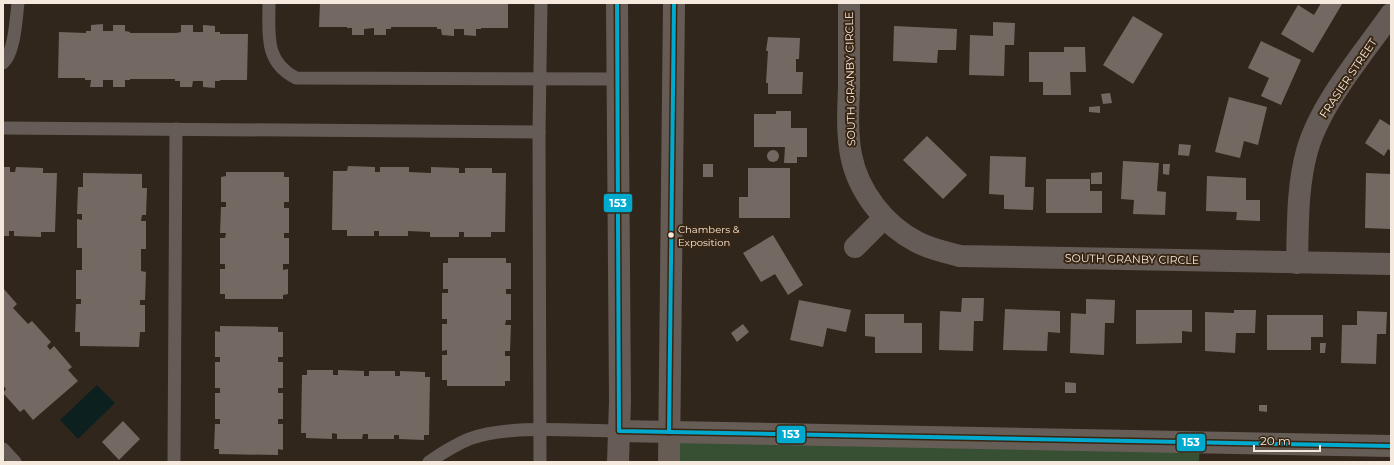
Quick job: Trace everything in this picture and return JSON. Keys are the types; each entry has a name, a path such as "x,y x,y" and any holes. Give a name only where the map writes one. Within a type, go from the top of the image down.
{"main road":[{"path":"617,3 618,462"},
{"path":"669,462 674,3"}],"street":[{"name":"SOUTH GRANBY CIRCLE","path":"849,3 848,129 851,155 859,180 868,198 884,218 916,242 934,250 960,256 1391,264"},
{"name":"FRASIER STREET","path":"1297,262 1299,192 1307,150 1319,121 1335,94 1391,14"},
{"path":"855,247 884,218"},
{"path":"619,431 1391,446"}],"lane":[{"path":"3,63 6,60 11,46 18,3"},
{"path":"269,3 270,45 275,59 284,72 296,78 540,78 617,80"},
{"path":"540,462 539,132 541,3"},
{"path":"3,128 539,132"},
{"path":"174,462 176,129"},
{"path":"430,462 453,447 471,439 503,432 619,431"},
{"path":"3,449 15,462"}],"green space":[{"path":"669,432 1200,443 1199,462 669,462"}],"water":[{"path":"97,385 115,403 78,439 60,420"}],"building":[{"path":"320,3 508,3 508,28 476,29 476,36 464,35 464,29 454,29 454,36 442,35 441,29 437,29 437,27 391,27 391,29 386,29 386,35 374,35 374,28 364,29 364,35 352,35 352,28 319,27"},
{"path":"1321,3 1342,4 1313,53 1281,34 1298,5 1314,15"},
{"path":"1133,16 1163,34 1133,84 1103,65"},
{"path":"993,22 1015,23 1014,45 1005,45 1004,76 969,75 970,35 993,36"},
{"path":"103,24 103,31 113,31 113,25 125,25 125,31 130,33 176,33 181,32 181,25 193,25 193,32 203,32 203,25 215,26 215,32 220,32 220,34 248,34 247,80 215,81 215,88 203,87 203,81 193,81 192,87 180,87 180,81 175,81 175,79 130,79 125,80 125,87 113,87 113,80 103,80 103,87 90,87 91,80 85,80 85,78 58,78 59,32 86,33 86,31 91,31 91,25"},
{"path":"894,26 957,29 956,50 938,50 937,63 893,61"},
{"path":"768,37 800,38 799,59 796,59 796,72 803,72 802,94 768,94 768,83 766,83 768,51 766,51"},
{"path":"1261,41 1301,60 1281,105 1261,96 1269,78 1248,68"},
{"path":"1064,47 1085,47 1086,72 1070,72 1071,95 1043,95 1043,82 1029,82 1029,52 1064,52"},
{"path":"1110,93 1112,103 1103,104 1101,94"},
{"path":"1229,97 1267,107 1258,145 1244,141 1240,158 1215,152"},
{"path":"1100,106 1100,113 1089,112 1089,107"},
{"path":"776,111 791,111 791,128 807,128 807,157 797,157 797,163 784,163 785,147 754,147 754,114 776,114"},
{"path":"1380,119 1391,126 1391,151 1388,149 1384,156 1365,143"},
{"path":"927,136 967,175 943,199 903,160"},
{"path":"1179,144 1191,145 1189,156 1178,155"},
{"path":"775,150 778,151 778,161 771,162 768,161 767,154 768,151"},
{"path":"990,156 1026,157 1025,187 1034,187 1033,210 1004,209 1004,195 989,194"},
{"path":"1123,161 1159,163 1157,191 1166,192 1165,215 1133,214 1134,200 1121,199"},
{"path":"703,164 713,164 713,177 703,177"},
{"path":"1163,164 1170,164 1169,175 1163,174"},
{"path":"348,166 375,167 375,172 380,172 380,167 409,167 409,172 431,173 431,167 459,168 459,173 465,173 465,168 492,168 492,173 506,173 505,232 491,232 491,237 464,237 464,232 459,232 459,237 430,237 430,232 408,231 408,236 379,236 379,231 374,231 374,236 347,236 347,230 332,230 333,171 347,171"},
{"path":"3,167 10,167 10,172 15,172 16,167 43,168 43,173 57,173 55,232 41,232 41,237 14,236 14,231 9,231 9,236 3,236"},
{"path":"748,168 790,168 790,218 739,218 739,197 748,197"},
{"path":"226,172 284,172 284,177 289,177 289,202 284,202 284,208 289,208 289,233 284,233 284,238 289,238 289,264 283,264 283,270 288,269 288,294 283,295 283,299 225,299 225,294 220,294 220,269 225,269 225,264 220,264 220,238 225,238 226,233 220,233 221,207 226,207 226,202 221,202 221,177 226,176"},
{"path":"1102,172 1102,184 1091,184 1091,173"},
{"path":"83,173 142,174 142,188 147,188 146,215 142,215 141,221 146,221 146,249 141,249 141,271 146,272 145,300 140,300 140,305 145,305 145,332 140,332 139,347 80,346 80,332 75,332 76,304 81,304 81,299 76,299 76,270 82,270 82,248 77,248 77,219 82,220 82,214 77,214 78,187 83,187"},
{"path":"1366,173 1391,174 1391,229 1365,228"},
{"path":"1207,176 1246,178 1246,200 1260,200 1260,221 1236,220 1237,212 1206,211"},
{"path":"1046,179 1090,179 1090,191 1102,191 1102,213 1046,213"},
{"path":"773,235 803,285 788,295 775,274 761,282 743,253"},
{"path":"448,258 506,258 506,263 511,263 511,289 506,289 506,294 511,294 511,320 506,320 505,325 511,325 510,351 505,351 505,356 510,356 510,381 505,381 505,386 447,386 447,380 442,380 442,355 447,355 447,350 442,351 442,324 447,324 447,319 442,319 442,293 448,293 448,289 443,289 443,263 448,263"},
{"path":"3,288 17,304 13,308 28,324 32,321 51,342 47,346 50,350 54,346 72,367 68,370 78,381 33,420 24,409 20,412 3,393 6,389 3,385"},
{"path":"962,298 984,298 983,321 974,321 973,351 939,350 940,311 961,312"},
{"path":"1086,299 1115,300 1114,323 1105,323 1104,355 1070,353 1071,313 1086,314"},
{"path":"799,300 851,310 846,332 827,328 823,347 790,340"},
{"path":"1005,309 1060,311 1060,333 1048,332 1047,351 1003,350"},
{"path":"1136,310 1192,310 1192,332 1182,331 1182,343 1136,344"},
{"path":"1234,310 1256,310 1255,333 1236,333 1235,353 1205,351 1205,312 1234,313"},
{"path":"1357,311 1387,312 1386,334 1377,334 1376,364 1341,363 1342,325 1357,325"},
{"path":"865,314 904,314 904,323 922,323 922,353 875,353 875,337 865,336"},
{"path":"1267,315 1323,315 1323,337 1311,337 1311,350 1267,350"},
{"path":"743,324 749,332 737,342 731,333"},
{"path":"220,326 278,327 278,332 283,332 283,357 278,357 278,362 283,362 283,388 278,388 278,393 283,393 283,419 278,419 278,424 283,424 283,450 278,449 278,455 219,454 219,449 214,449 215,424 220,424 220,419 215,419 215,393 220,393 220,388 215,388 215,362 220,362 220,357 215,357 215,331 220,332"},
{"path":"1320,343 1326,343 1325,353 1320,353"},
{"path":"307,370 333,370 333,375 338,375 338,370 364,371 364,376 369,376 369,371 395,371 395,376 400,376 400,371 425,372 425,377 430,377 429,435 424,435 424,440 399,439 399,435 394,435 394,439 368,439 368,434 363,434 362,439 337,439 337,434 332,433 332,439 306,438 306,433 301,433 302,375 307,375"},
{"path":"1065,382 1076,383 1076,393 1065,393"},
{"path":"1259,405 1267,405 1267,412 1259,411"},
{"path":"123,421 140,439 119,460 102,442"}],"transit line":[{"name":"153","path":"617,3 619,431 1391,446"},
{"name":"153","path":"669,432 674,3"}],"place":[{"name":"Chambers & Exposition","path":"671,235"}]}
